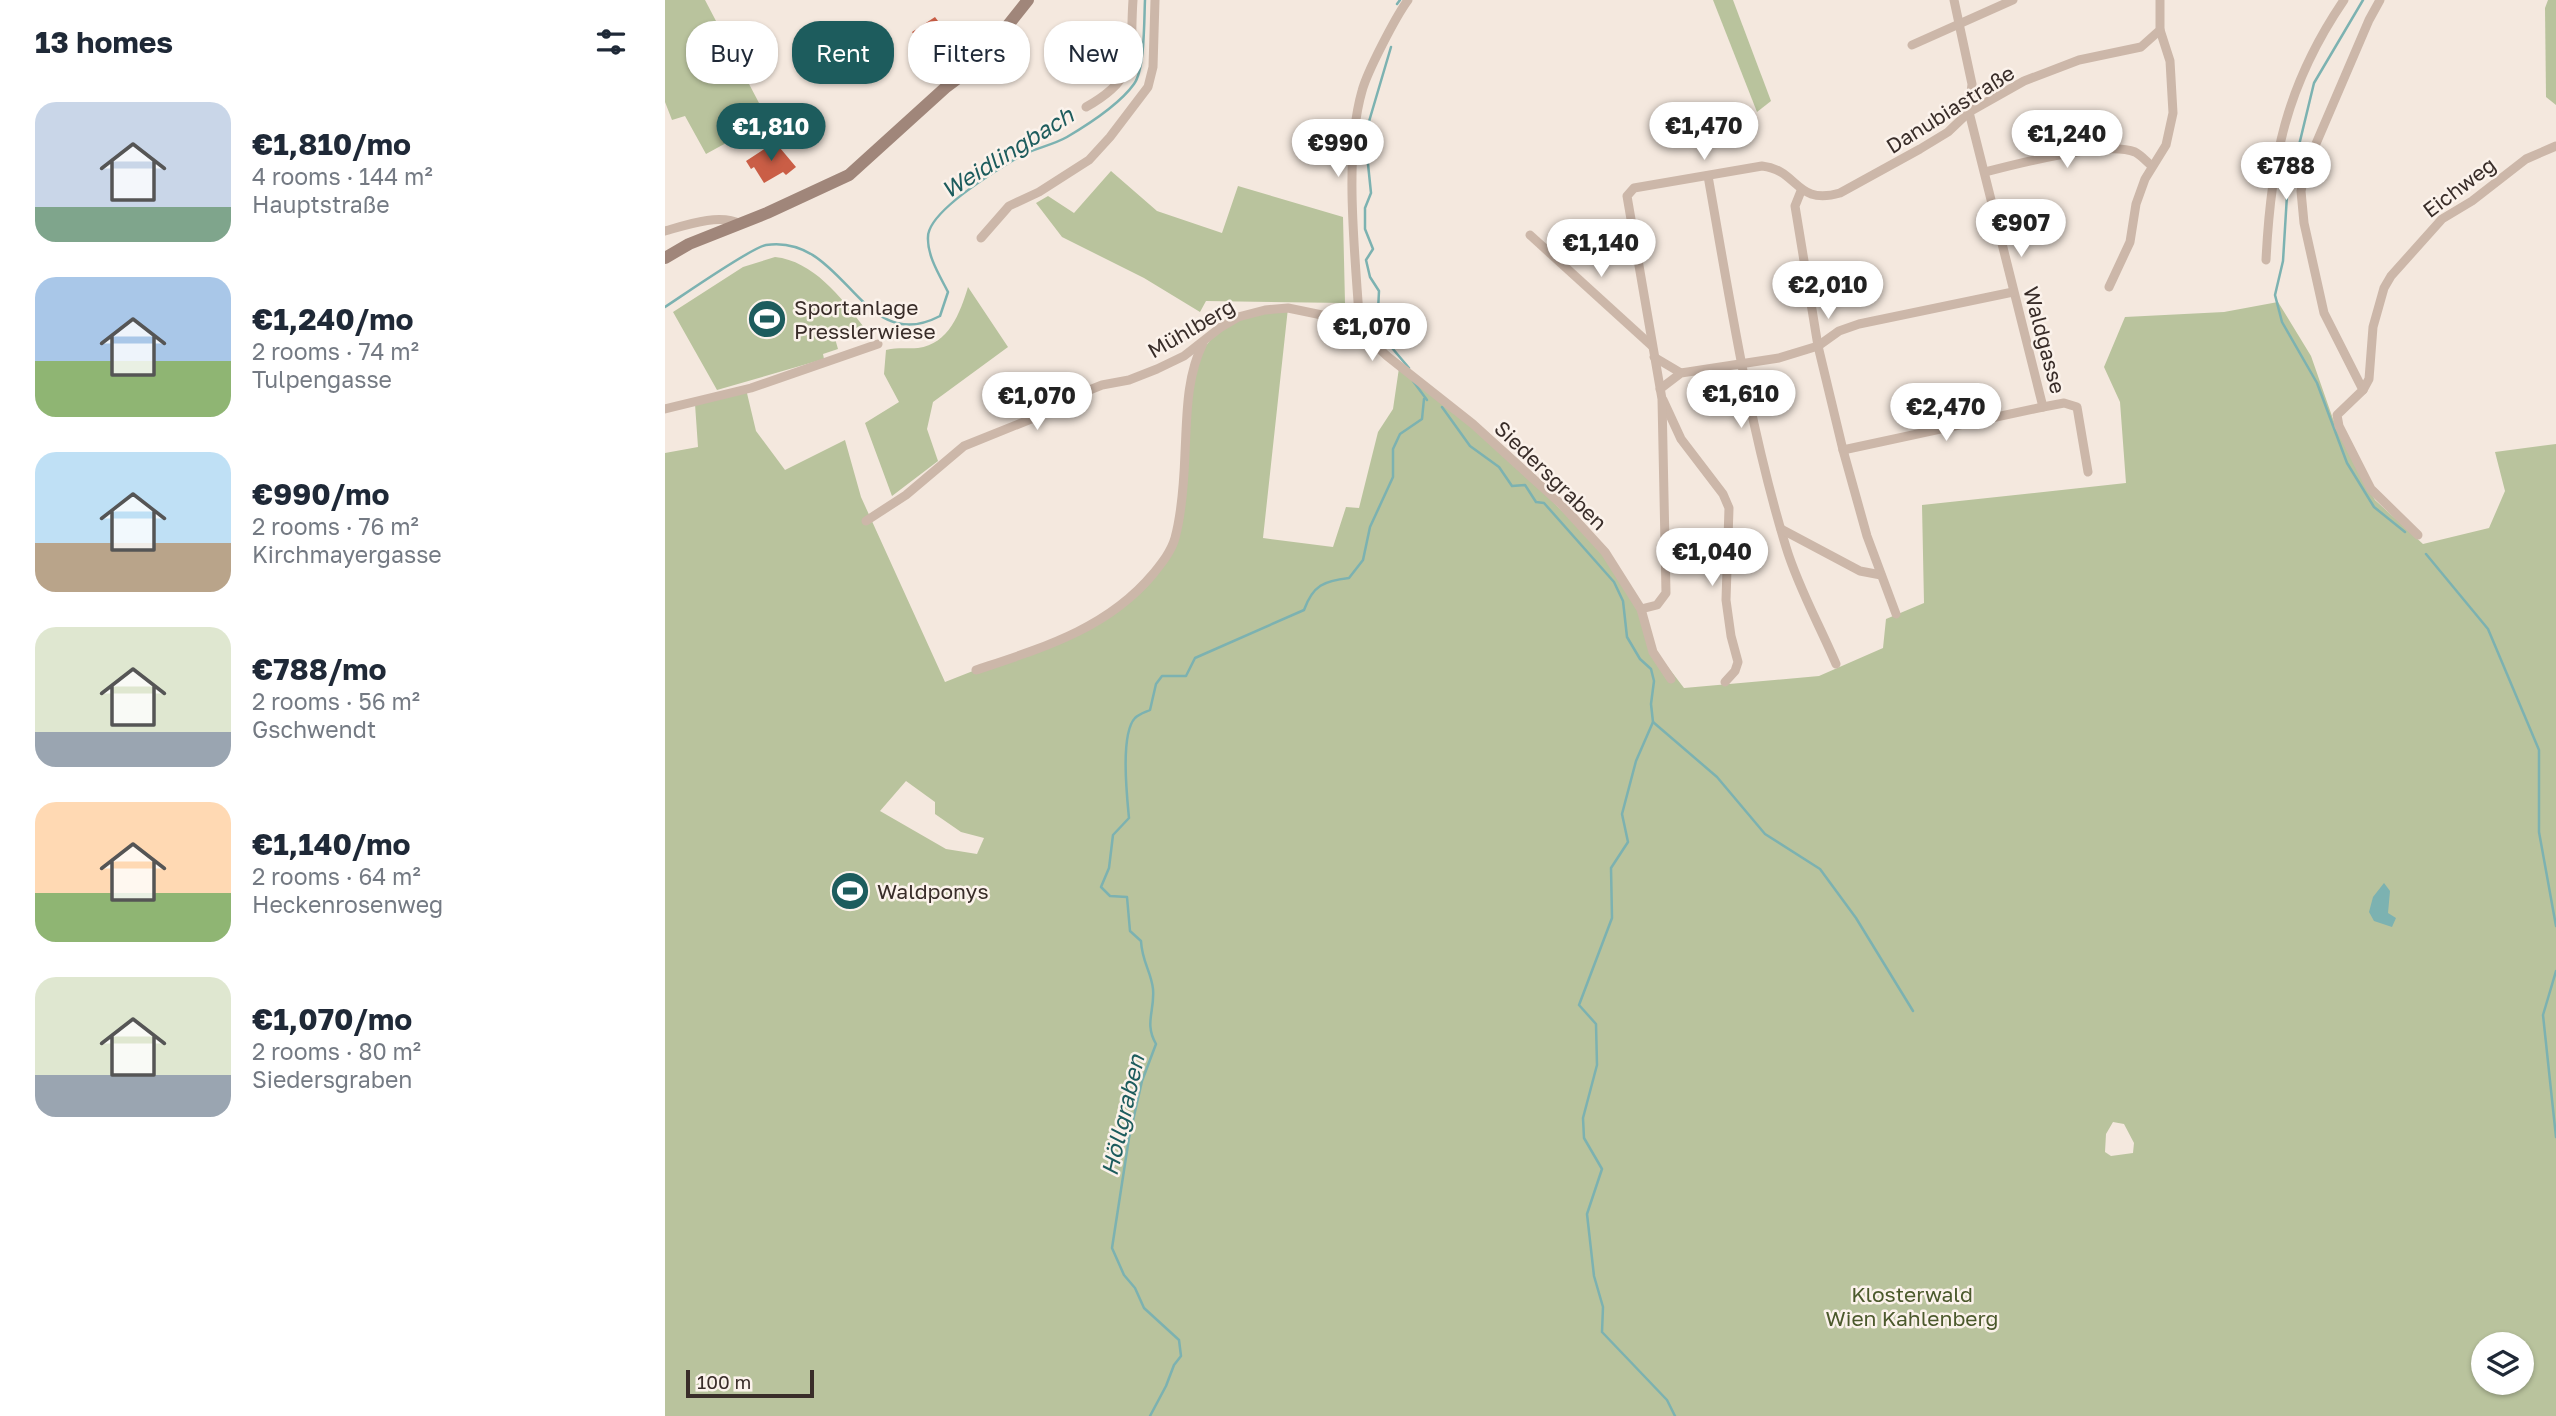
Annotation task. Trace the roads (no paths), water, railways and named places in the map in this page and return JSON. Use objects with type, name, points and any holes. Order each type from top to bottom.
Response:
[{"type":"main road","points":[[665,258],[689,244],[849,175],[945,88],[977,64],[1028,0]]},
{"type":"street","points":[[1086,107],[1117,87],[1130,65],[1133,0]]},
{"type":"street","points":[[981,238],[1009,206],[1039,192],[1089,160],[1148,87],[1153,67],[1155,0]]},
{"type":"street","points":[[1360,331],[1353,188],[1354,148],[1362,90],[1408,0]]},
{"type":"street","name":"Waldgasse","points":[[1954,0],[1972,84],[1969,112],[2043,407],[2064,403],[2077,407],[2088,472]]},
{"type":"street","points":[[1912,45],[2013,0]]},
{"type":"street","points":[[2109,287],[2130,242],[2136,204],[2152,166],[2166,145],[2173,113],[2170,61],[2160,30],[2160,0]]},
{"type":"street","points":[[2266,260],[2270,192],[2290,107],[2297,85],[2325,28],[2344,0]]},
{"type":"street","points":[[2380,0],[2306,167],[2301,191],[2304,223],[2324,313],[2363,390],[2337,415],[2339,426],[2371,489],[2418,535]]},
{"type":"street","name":"Danubiastraße","points":[[1801,191],[1828,196],[1840,192],[1939,137],[1969,112],[2024,81],[2079,60],[2141,47],[2160,30]]},
{"type":"street","name":"Eichweg","points":[[2363,390],[2369,379],[2373,327],[2384,288],[2391,276],[2442,219],[2479,196],[2515,166],[2556,146]]},
{"type":"street","points":[[1985,172],[2038,159],[2109,149],[2135,152],[2152,166]]},
{"type":"street","points":[[1641,609],[1657,605],[1666,593],[1661,394],[1627,196],[1634,188],[1762,166],[1775,167],[1801,191],[1795,206],[1818,346],[1843,450],[1881,575],[1896,614]]},
{"type":"street","points":[[1708,176],[1742,363],[1770,493],[1786,549],[1836,664]]},
{"type":"street","points":[[665,231],[716,220],[730,220],[740,224]]},
{"type":"street","points":[[1530,235],[1652,346]]},
{"type":"street","points":[[1661,394],[1681,373],[1779,358],[1818,346],[1839,331],[1860,324],[2013,292]]},
{"type":"street","name":"Mühlberg","points":[[866,522],[906,495],[964,446],[1036,417],[1052,405],[1102,385],[1129,380],[1157,369],[1184,356],[1220,327],[1238,317],[1288,307],[1322,315],[1360,331]]},
{"type":"street","name":"Siedersgraben","points":[[1360,331],[1473,424],[1561,504],[1605,552],[1641,609],[1653,652],[1671,679]]},
{"type":"street","points":[[977,670],[1048,646],[1086,629],[1123,604],[1147,581],[1169,553],[1175,539],[1178,515],[1185,454],[1185,414],[1196,358],[1204,342]]},
{"type":"street","points":[[665,409],[751,388],[878,344]]},
{"type":"street","points":[[1654,357],[1681,373]]},
{"type":"street","points":[[1661,394],[1681,439],[1723,494],[1729,508],[1726,600],[1738,662],[1735,671],[1725,682]]},
{"type":"street","points":[[1843,450],[2043,407]]},
{"type":"street","points":[[1781,528],[1860,571],[1881,575]]},
{"type":"water","points":[[2384,883],[2390,891],[2388,913],[2396,918],[2392,927],[2374,921],[2369,912],[2373,897]]},
{"type":"waterway","name":"Weidlingbach","points":[[665,307],[732,263],[766,245],[793,246],[816,257],[871,309],[890,321],[913,325],[940,316],[948,292],[928,244],[931,227],[952,203],[983,180],[1022,155],[1076,132],[1103,114],[1128,92],[1138,77],[1140,67],[1145,0]]},
{"type":"waterway","name":"Siedersgraben","points":[[1397,4],[1400,0]]},
{"type":"waterway","points":[[2363,0],[2314,83],[2287,195],[2283,261],[2275,295],[2282,322],[2317,383],[2347,463],[2374,507],[2405,532]]},
{"type":"waterway","name":"Siedersgraben","points":[[1391,47],[1365,135],[1371,193],[1365,208],[1365,229],[1373,249],[1366,260],[1370,277],[1379,291],[1378,311],[1387,342],[1409,368]]},
{"type":"waterway","name":"Siedersgraben","points":[[1413,381],[1427,400]]},
{"type":"waterway","name":"Höllgraben","points":[[1150,1416],[1181,1356],[1179,1340],[1144,1308],[1135,1288],[1124,1275],[1112,1248],[1129,1138],[1142,1081],[1156,1044],[1150,1023],[1153,989],[1141,941],[1130,931],[1127,897],[1110,896],[1101,887],[1109,868],[1113,835],[1129,818],[1127,737],[1135,718],[1150,710],[1156,684],[1162,676],[1186,676],[1195,658],[1304,610],[1311,595],[1321,586],[1349,578],[1363,560],[1370,527],[1393,477],[1393,449],[1400,434],[1422,419],[1424,399]]},
{"type":"waterway","name":"Siedersgraben","points":[[1442,407],[1470,446],[1499,467],[1512,486],[1525,485],[1536,502],[1544,503],[1614,582],[1623,601],[1627,637],[1640,659],[1651,669],[1654,681],[1651,704],[1653,722],[1636,761],[1622,814],[1628,842],[1611,868],[1612,918],[1579,1005],[1596,1024],[1597,1065],[1583,1118],[1584,1138],[1602,1169],[1587,1214],[1594,1276],[1603,1307],[1602,1332],[1667,1400],[1675,1416]]},
{"type":"waterway","points":[[2426,554],[2488,629],[2539,750],[2539,832],[2556,926]]},
{"type":"waterway","points":[[1653,722],[1717,777],[1765,834],[1820,869],[1856,918],[1913,1011]]},
{"type":"waterway","points":[[2556,971],[2543,1015],[2556,1137]]},
{"type":"place","name":"Sportanlage Presslerwiese","points":[[767,319]]},
{"type":"place","name":"Waldponys","points":[[850,891]]},
{"type":"park label","name":"Klosterwald Wien Kahlenberg","points":[[1912,1306]]}]
